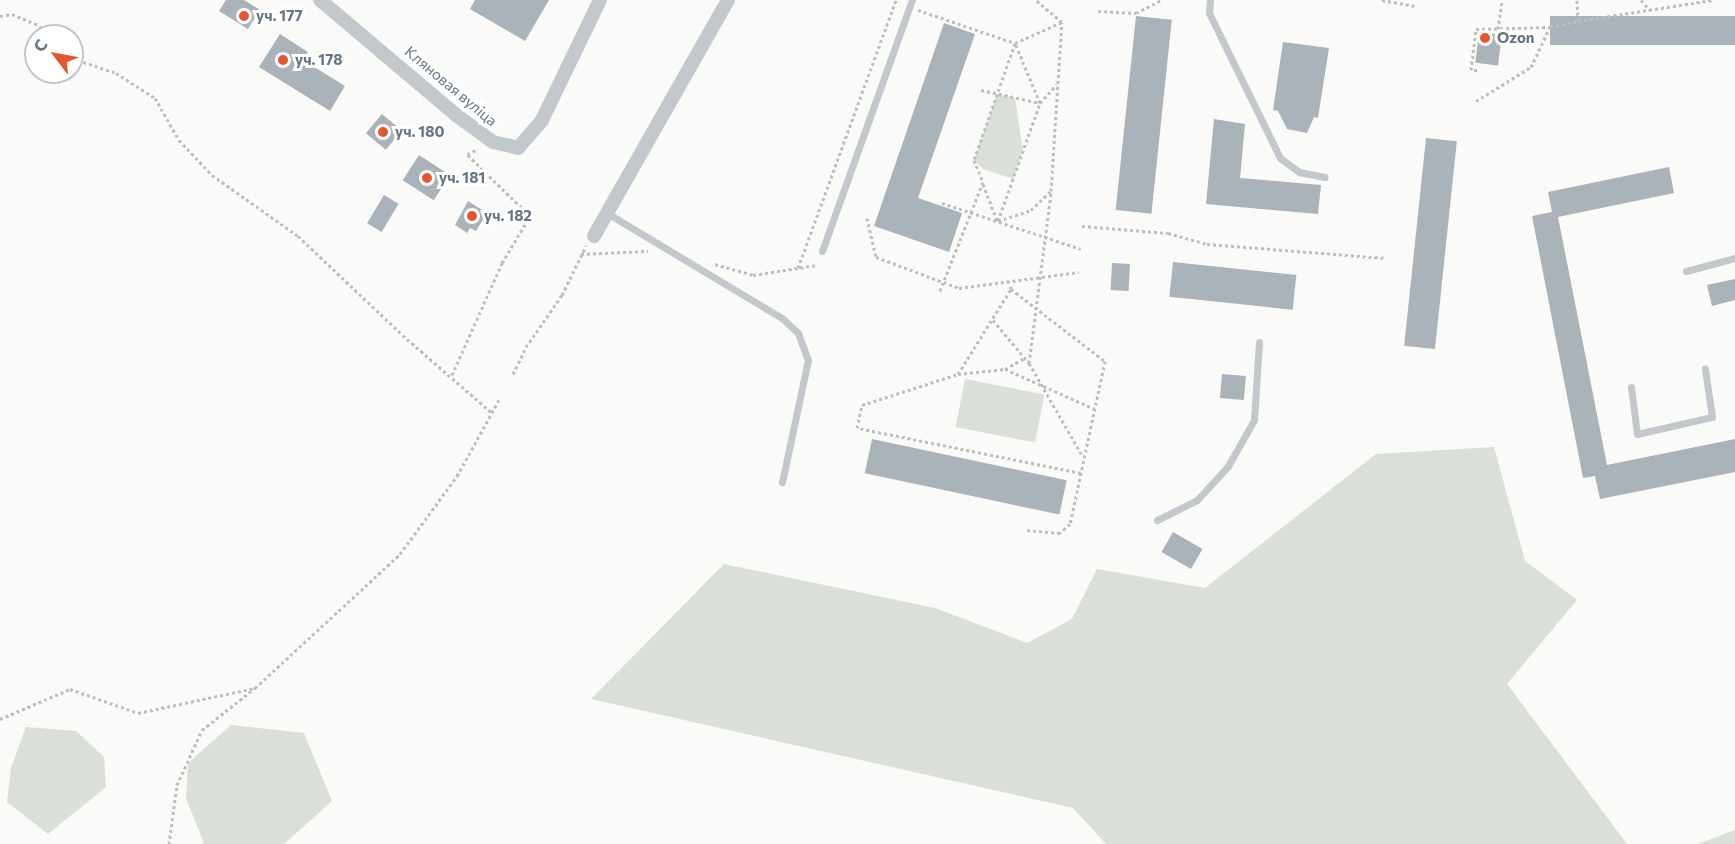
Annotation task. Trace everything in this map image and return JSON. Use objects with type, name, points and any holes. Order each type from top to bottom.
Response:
[{"type":"street","name":"Кляновая вуліца","points":[[320,0],[493,142],[519,148],[542,120],[600,0]]},
{"type":"street","points":[[594,236],[728,0]]},
{"type":"lane","points":[[1210,0],[1209,13],[1280,158],[1299,172],[1325,177]]},
{"type":"lane","points":[[822,251],[911,3]]},
{"type":"lane","points":[[607,213],[782,318],[798,333],[808,360],[782,483]]},
{"type":"lane","points":[[1686,271],[1735,258]]},
{"type":"lane","points":[[1157,520],[1197,500],[1228,466],[1254,420],[1259,342]]},
{"type":"lane","points":[[1631,387],[1637,434],[1712,417],[1705,369]]},
{"type":"path","points":[[798,268],[896,0]]},
{"type":"path","points":[[1036,0],[1062,22]]},
{"type":"path","points":[[1098,11],[1136,13],[1161,0]]},
{"type":"path","points":[[1382,0],[1415,6]]},
{"type":"path","points":[[1498,29],[1502,0]]},
{"type":"path","points":[[1577,0],[1578,21]]},
{"type":"path","points":[[1641,0],[1650,10]]},
{"type":"path","points":[[1477,70],[1471,70],[1476,29],[1550,27],[1712,0]]},
{"type":"path","points":[[911,3],[1015,43],[1062,22]]},
{"type":"path","points":[[0,16],[12,14],[35,24]]},
{"type":"path","points":[[1029,363],[1051,191],[1062,22]]},
{"type":"path","points":[[1476,101],[1531,67],[1550,27]]},
{"type":"path","points":[[998,221],[974,160],[1015,43]]},
{"type":"path","points":[[1015,43],[1040,103]]},
{"type":"path","points":[[84,62],[116,73],[155,98],[179,140],[212,175],[298,236],[407,339],[452,375],[491,412]]},
{"type":"path","points":[[998,221],[1040,103],[1058,83]]},
{"type":"path","points":[[981,90],[1040,103]]},
{"type":"path","points":[[452,375],[502,263],[530,216],[467,154],[493,142]]},
{"type":"path","points":[[939,293],[983,182]]},
{"type":"path","points":[[998,221],[1031,210],[1051,191]]},
{"type":"path","points":[[942,203],[1080,249]]},
{"type":"path","points":[[867,218],[876,257],[959,288],[1010,284],[1079,272]]},
{"type":"path","points":[[1082,226],[1168,233],[1207,244],[1385,258]]},
{"type":"path","points":[[513,374],[594,236]]},
{"type":"path","points":[[958,374],[1011,289],[1010,284]]},
{"type":"path","points":[[1011,289],[1105,361],[1070,524],[1060,533],[1027,530]]},
{"type":"path","points":[[993,320],[1029,363],[1084,458]]},
{"type":"path","points":[[1030,354],[1005,369],[958,374],[862,405],[857,428],[1081,473]]},
{"type":"path","points":[[1005,369],[1095,409]]},
{"type":"path","points":[[169,844],[177,785],[202,730],[255,688],[400,554],[457,476],[499,400]]},
{"type":"path","points":[[0,719],[70,689],[138,713],[255,688]]},
{"type":"shaded area","points":[[997,94],[1015,98],[1023,151],[1013,179],[983,169],[974,160]]},
{"type":"shaded area","points":[[965,379],[1045,394],[1035,443],[956,427]]},
{"type":"shaded area","points":[[1494,447],[1525,561],[1577,600],[1507,684],[1627,844],[1106,844],[1073,808],[591,699],[724,564],[935,608],[1027,643],[1072,619],[1097,569],[1205,588],[1376,454]]},
{"type":"shaded area","points":[[231,725],[304,733],[332,801],[284,844],[204,844],[186,798],[188,763]]},
{"type":"shaded area","points":[[26,727],[76,731],[104,757],[106,787],[48,834],[7,802],[11,768]]},
{"type":"shaded area","points":[[1735,830],[1735,844],[1698,844]]},
{"type":"building","name":"уч. 177","points":[[226,0],[244,0],[260,10],[248,29],[219,11]]},
{"type":"building","points":[[475,0],[549,0],[525,41],[470,9]]},
{"type":"building","points":[[1136,16],[1172,20],[1151,214],[1116,210]]},
{"type":"building","points":[[1550,16],[1735,16],[1735,45],[1550,45]]},
{"type":"building","points":[[944,23],[975,34],[918,198],[962,213],[949,252],[874,226]]},
{"type":"building","points":[[1479,32],[1502,35],[1498,66],[1475,63]]},
{"type":"building","points":[[280,34],[308,52],[303,60],[345,86],[330,111],[259,67]]},
{"type":"building","points":[[1283,42],[1329,48],[1318,118],[1314,117],[1307,133],[1287,129],[1278,111],[1273,110]]},
{"type":"building","name":"уч. 180","points":[[382,114],[402,131],[386,150],[366,133]]},
{"type":"building","points":[[1214,119],[1245,124],[1240,178],[1321,185],[1318,214],[1206,204]]},
{"type":"building","points":[[1426,138],[1457,141],[1435,349],[1404,346]]},
{"type":"building","name":"уч. 181","points":[[419,155],[450,175],[434,200],[403,180]]},
{"type":"building","points":[[1669,167],[1674,193],[1558,217],[1607,465],[1735,439],[1735,472],[1600,499],[1595,476],[1583,478],[1532,216],[1552,212],[1548,192]]},
{"type":"building","points":[[384,195],[399,204],[382,232],[367,223]]},
{"type":"building","name":"уч. 182","points":[[468,201],[487,213],[476,231],[470,228],[467,233],[455,225]]},
{"type":"building","points":[[1173,262],[1296,275],[1293,310],[1169,297]]},
{"type":"building","points":[[1112,263],[1130,264],[1129,291],[1111,290]]},
{"type":"building","points":[[1735,279],[1735,300],[1712,306],[1707,285]]},
{"type":"building","points":[[1222,374],[1246,376],[1244,400],[1220,398]]},
{"type":"building","points":[[872,439],[1067,480],[1059,515],[865,473]]},
{"type":"building","points":[[1173,532],[1202,549],[1191,569],[1162,552]]},
{"type":"place","name":"уч. 177","points":[[244,16]]},
{"type":"place","name":"Ozon","points":[[1485,38]]},
{"type":"place","name":"уч. 178","points":[[283,60]]},
{"type":"place","name":"уч. 180","points":[[383,132]]},
{"type":"place","name":"уч. 181","points":[[427,178]]},
{"type":"place","name":"уч. 182","points":[[472,216]]}]
